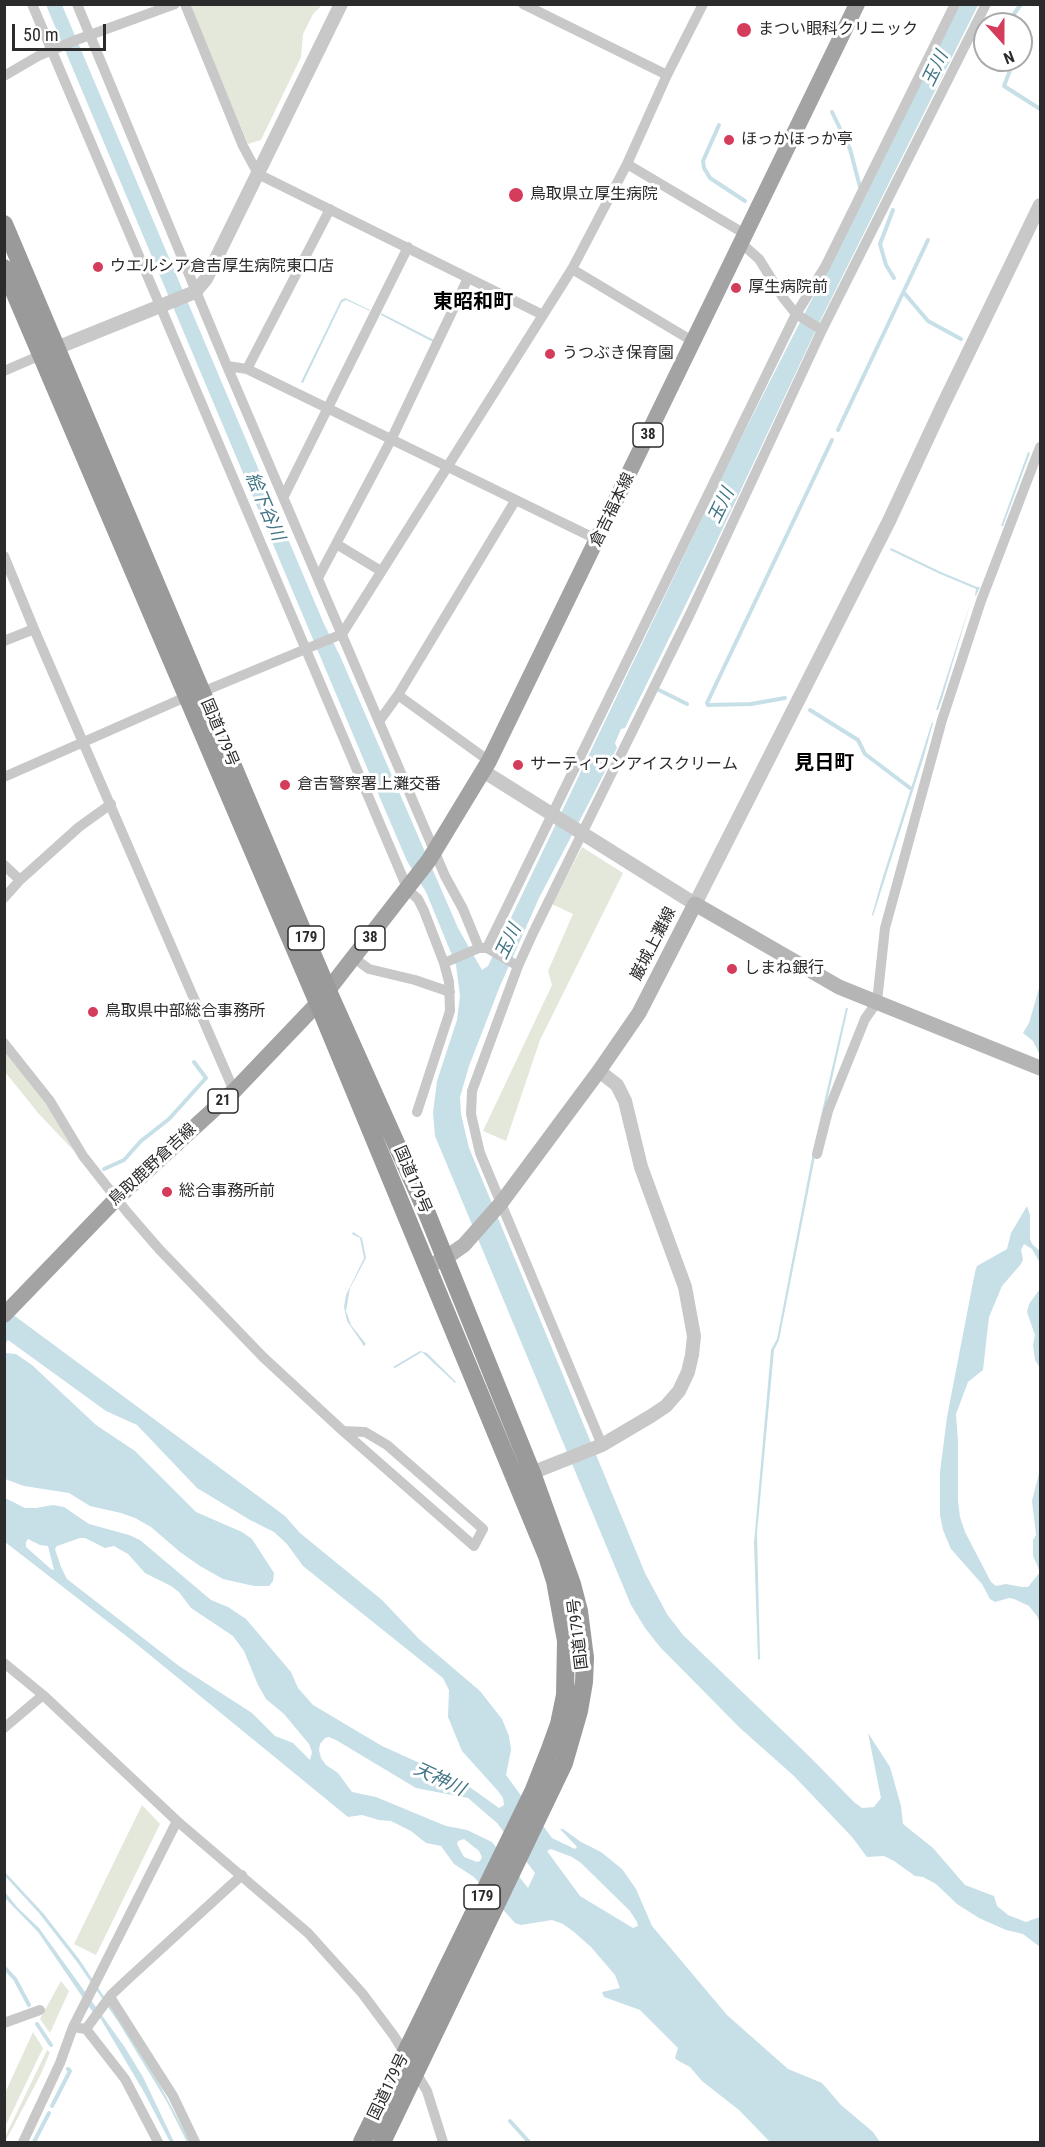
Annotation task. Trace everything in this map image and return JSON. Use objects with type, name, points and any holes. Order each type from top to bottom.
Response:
[{"type":"highway","name":"国道179号","points":[[4,224],[49,351],[436,1263],[532,1473],[573,1584],[579,1611],[585,1658],[584,1682],[579,1711],[564,1763],[382,2142]]},
{"type":"highway","name":"国道179号","points":[[4,268],[49,351]]},
{"type":"highway","name":"国道179号","points":[[362,2142],[533,1792],[559,1724],[565,1695],[566,1641],[555,1581],[547,1556],[514,1480],[436,1263]]},
{"type":"main road","name":"倉吉福本線","points":[[323,997],[433,855],[486,766],[857,4]]},
{"type":"main road","name":"巌城上灘線","points":[[436,1263],[464,1245],[499,1205],[599,1071],[639,1013],[695,904],[839,987],[1041,1068]]},
{"type":"main road","name":"鳥取鹿野倉吉線","points":[[4,1315],[113,1202],[234,1091],[323,997]]},
{"type":"street","points":[[32,4],[55,49],[410,887],[424,911],[444,963],[450,992],[450,1011],[417,1112]]},
{"type":"street","points":[[77,4],[191,294],[227,366],[284,496],[318,578],[338,635],[380,720],[433,855],[483,948],[518,966]]},
{"type":"street","points":[[4,76],[55,49],[90,34],[175,4]]},
{"type":"street","points":[[185,4],[243,146],[258,174],[543,315]]},
{"type":"street","points":[[4,371],[191,294],[206,279],[341,4]]},
{"type":"street","points":[[523,4],[667,75]]},
{"type":"street","points":[[4,777],[338,635],[572,269],[627,164],[667,75],[703,4]]},
{"type":"street","points":[[444,963],[483,948],[554,817],[796,314],[825,267],[955,4]]},
{"type":"street","points":[[600,1445],[499,1205],[474,1136],[471,1114],[472,1091],[518,966],[580,832],[690,614],[822,330],[986,4]]},
{"type":"street","points":[[627,164],[743,239],[796,314],[822,330]]},
{"type":"street","points":[[398,695],[554,817],[695,904],[889,521],[942,406],[1041,205]]},
{"type":"street","points":[[247,369],[330,209]]},
{"type":"street","points":[[284,496],[408,247]]},
{"type":"street","points":[[572,269],[693,342]]},
{"type":"street","points":[[318,578],[338,545],[391,440],[468,278]]},
{"type":"street","points":[[227,366],[247,369],[326,410],[598,540]]},
{"type":"street","points":[[818,1154],[828,1111],[865,1019],[881,1004],[885,928],[942,720],[981,601],[1041,447]]},
{"type":"street","points":[[380,720],[398,695],[515,501]]},
{"type":"street","points":[[338,545],[381,571]]},
{"type":"street","points":[[4,556],[234,1091]]},
{"type":"street","points":[[4,641],[34,629]]},
{"type":"street","points":[[4,898],[20,880],[79,827],[111,804]]},
{"type":"street","points":[[4,865],[20,880]]},
{"type":"street","points":[[354,958],[369,969],[415,980],[450,992]]},
{"type":"street","points":[[4,1043],[50,1101],[113,1202],[263,1357],[343,1431],[474,1545],[483,1529],[449,1498],[387,1445],[365,1432],[343,1431]]},
{"type":"street","points":[[514,1480],[600,1445],[651,1416],[666,1406],[679,1391],[688,1372],[694,1336],[685,1287],[641,1167],[625,1101],[617,1085],[599,1071]]},
{"type":"street","points":[[4,1663],[43,1695],[177,1821],[308,1933],[362,1993],[394,2036],[427,2091],[443,2142]]},
{"type":"street","points":[[4,1728],[43,1695]]},
{"type":"street","points":[[23,2142],[83,2007],[177,1821]]},
{"type":"street","points":[[86,2029],[110,1997],[242,1875]]},
{"type":"street","points":[[110,1997],[173,2096],[195,2142]]},
{"type":"street","points":[[6,2020],[40,2010]]},
{"type":"street","points":[[74,2026],[86,2029],[125,2079],[158,2142]]},
{"type":"shaded area","points":[[194,4],[322,5],[313,14],[303,34],[301,57],[261,140],[248,144],[191,8]]},
{"type":"shaded area","points":[[582,847],[623,873],[540,1040],[506,1141],[483,1131],[552,985],[548,971],[573,914],[552,904]]},
{"type":"shaded area","points":[[4,1047],[48,1101],[74,1151],[39,1114],[5,1072]]},
{"type":"shaded area","points":[[142,1805],[160,1824],[96,1955],[74,1944]]},
{"type":"shaded area","points":[[61,1981],[69,1991],[50,2033],[40,2019]]},
{"type":"shaded area","points":[[33,2032],[43,2048],[5,2127],[5,2093]]},
{"type":"shaded area","points":[[47,2050],[50,2052],[41,2074],[5,2142],[5,2137]]},
{"type":"water","points":[[46,5],[62,5],[324,624],[458,928],[482,970],[488,966],[725,470],[859,209],[959,5],[978,5],[822,317],[714,547],[625,728],[621,729],[615,743],[617,748],[539,898],[500,986],[469,1066],[460,1097],[461,1114],[469,1148],[645,1573],[667,1614],[683,1635],[862,1808],[874,1807],[881,1798],[868,1733],[890,1767],[901,1806],[903,1824],[933,1848],[965,1885],[994,1896],[997,1906],[1008,1915],[1026,1922],[1040,1917],[1040,1947],[1023,1934],[1006,1930],[979,1918],[957,1904],[936,1884],[923,1877],[915,1876],[894,1861],[884,1856],[867,1857],[852,1837],[794,1776],[740,1728],[660,1647],[631,1605],[435,1136],[433,1113],[437,1081],[457,1020],[460,996],[456,965],[426,892],[407,861]]},
{"type":"water","points":[[345,298],[370,311],[346,300],[342,302],[303,383],[301,382],[341,300]]},
{"type":"water","points":[[381,313],[434,340],[433,342],[381,315]]},
{"type":"water","points":[[1028,452],[1030,453],[1003,526],[1001,526]]},
{"type":"water","points":[[891,548],[941,572],[980,587],[976,596],[976,589],[890,550]]},
{"type":"water","points":[[971,601],[942,699],[936,710]]},
{"type":"water","points":[[932,722],[924,756],[873,916],[881,883]]},
{"type":"water","points":[[1040,985],[1040,1055],[1033,1041],[1023,1033],[1029,1023]]},
{"type":"water","points":[[846,1008],[848,1008],[818,1141],[779,1340],[774,1350],[757,1533],[760,1659],[758,1660],[754,1543],[771,1350],[777,1339],[816,1137]]},
{"type":"water","points":[[1027,1206],[1030,1215],[1030,1239],[1040,1251],[1040,1263],[1032,1249],[1024,1244],[1021,1250],[1023,1259],[1021,1264],[1002,1286],[989,1317],[983,1370],[968,1382],[956,1414],[958,1501],[965,1532],[991,1582],[996,1586],[1006,1584],[1028,1587],[1040,1572],[1040,1623],[1029,1606],[1009,1598],[995,1602],[990,1599],[982,1584],[951,1549],[940,1515],[940,1472],[947,1417],[975,1272],[977,1266],[1007,1249],[1011,1233]]},
{"type":"water","points":[[353,1232],[362,1238],[366,1258],[350,1288],[346,1311],[351,1325],[366,1344],[364,1346],[347,1321],[344,1307],[346,1295],[364,1258],[360,1238],[352,1234]]},
{"type":"water","points":[[1040,1289],[1040,1368],[1035,1360],[1033,1345],[1035,1335],[1027,1312],[1029,1304]]},
{"type":"water","name":"天神川","points":[[4,1308],[285,1516],[300,1533],[382,1600],[419,1639],[480,1691],[502,1719],[509,1736],[511,1750],[506,1775],[552,1838],[575,1849],[577,1847],[560,1829],[563,1829],[581,1842],[601,1852],[622,1869],[636,1889],[652,1926],[727,2015],[788,2069],[822,2083],[841,2105],[873,2132],[880,2142],[770,2142],[739,2110],[702,2081],[690,2067],[675,2058],[678,2048],[640,2010],[604,1997],[602,1992],[620,1988],[615,1975],[591,1947],[574,1932],[552,1920],[521,1925],[515,1923],[474,1877],[454,1864],[441,1846],[426,1843],[411,1831],[391,1821],[362,1815],[348,1817],[134,1642],[5,1542],[5,1498],[25,1508],[53,1505],[64,1507],[89,1524],[140,1540],[211,1600],[228,1607],[246,1619],[291,1672],[298,1688],[313,1705],[382,1746],[464,1783],[499,1808],[504,1805],[503,1798],[498,1791],[462,1751],[448,1717],[449,1690],[443,1678],[303,1566],[287,1544],[274,1532],[197,1488],[137,1425],[106,1411],[8,1340],[5,1344]],"holes":[[[80,1538],[85,1538],[105,1548],[114,1546],[128,1554],[145,1573],[179,1592],[191,1608],[233,1636],[244,1651],[266,1699],[284,1714],[309,1744],[312,1752],[310,1760],[293,1743],[275,1736],[252,1713],[179,1666],[67,1579],[55,1549],[57,1546]],[[28,1539],[48,1546],[54,1570],[26,1547]],[[325,1738],[336,1740],[416,1788],[468,1798],[497,1823],[535,1873],[528,1888],[492,1842],[467,1830],[446,1826],[376,1797],[352,1792],[338,1773],[326,1765],[321,1758],[320,1744]],[[464,1839],[479,1851],[482,1857],[480,1861],[464,1857],[457,1844],[458,1841]],[[551,1849],[581,1863],[630,1911],[638,1926],[633,1928],[580,1896],[547,1851]]]},
{"type":"water","points":[[420,1351],[427,1353],[456,1382],[422,1352],[395,1368],[393,1367]]},
{"type":"water","points":[[5,1353],[16,1354],[32,1365],[96,1425],[135,1451],[196,1512],[242,1532],[252,1539],[274,1573],[273,1581],[269,1586],[254,1586],[223,1579],[200,1566],[151,1527],[135,1518],[90,1506],[69,1493],[24,1486],[5,1479]]},
{"type":"water","points":[[1040,1469],[1040,1572],[1033,1556],[1033,1540],[1036,1535],[1032,1501]]},
{"type":"water","points":[[4,1871],[43,1913],[79,1959],[150,2066],[190,2142],[187,2142],[167,2102],[119,2023],[77,1962],[39,1913],[5,1876]]},
{"type":"water","points":[[5,1892],[39,1928],[124,2046],[143,2077],[174,2142],[170,2142],[144,2092],[99,2016],[92,2011],[38,1932],[5,1898]]},
{"type":"waterway","points":[[1015,12],[1021,4]]},
{"type":"waterway","points":[[1009,72],[1004,86],[1040,109]]},
{"type":"waterway","points":[[832,112],[850,149],[860,187]]},
{"type":"waterway","points":[[719,125],[703,161],[704,168],[710,178],[745,201]]},
{"type":"waterway","points":[[893,210],[880,244],[886,265],[894,278]]},
{"type":"waterway","points":[[838,430],[928,240]]},
{"type":"waterway","points":[[905,294],[928,321],[961,339]]},
{"type":"waterway","points":[[785,698],[751,704],[708,705],[707,703],[832,440]]},
{"type":"waterway","points":[[659,690],[687,704]]},
{"type":"waterway","points":[[810,710],[858,740],[865,754],[910,788]]},
{"type":"waterway","points":[[104,1169],[124,1160],[141,1141],[169,1119],[206,1078],[194,1062]]},
{"type":"waterway","points":[[4,1967],[15,1979],[29,2005]]},
{"type":"waterway","points":[[37,2024],[51,2045]]},
{"type":"waterway","points":[[52,2106],[70,2071],[68,2069]]},
{"type":"waterway","points":[[34,2142],[49,2113]]},
{"type":"waterway","points":[[510,2121],[529,2142]]},
{"type":"place","name":"まつい眼科クリニック","points":[[744,30]]},
{"type":"place","name":"ほっかほっか亭","points":[[729,140]]},
{"type":"place","name":"鳥取県立厚生病院","points":[[516,195]]},
{"type":"place","name":"ウエルシア倉吉厚生病院東口店","points":[[98,267]]},
{"type":"place","name":"厚生病院前","points":[[736,288]]},
{"type":"place","name":"うつぶき保育園","points":[[550,354]]},
{"type":"place","name":"サーティワンアイスクリーム","points":[[518,765]]},
{"type":"place","name":"倉吉警察署上灘交番","points":[[285,785]]},
{"type":"place","name":"しまね銀行","points":[[732,969]]},
{"type":"place","name":"鳥取県中部総合事務所","points":[[93,1012]]},
{"type":"place","name":"総合事務所前","points":[[167,1192]]},
{"type":"district","name":"東昭和町","points":[[473,303]]},
{"type":"district","name":"見日町","points":[[824,764]]},
{"type":"water label","name":"玉川","points":[[936,69]]},
{"type":"water label","name":"玉川","points":[[722,506]]},
{"type":"water label","name":"絵下谷川","points":[[264,507]]},
{"type":"water label","name":"玉川","points":[[509,942]]}]
